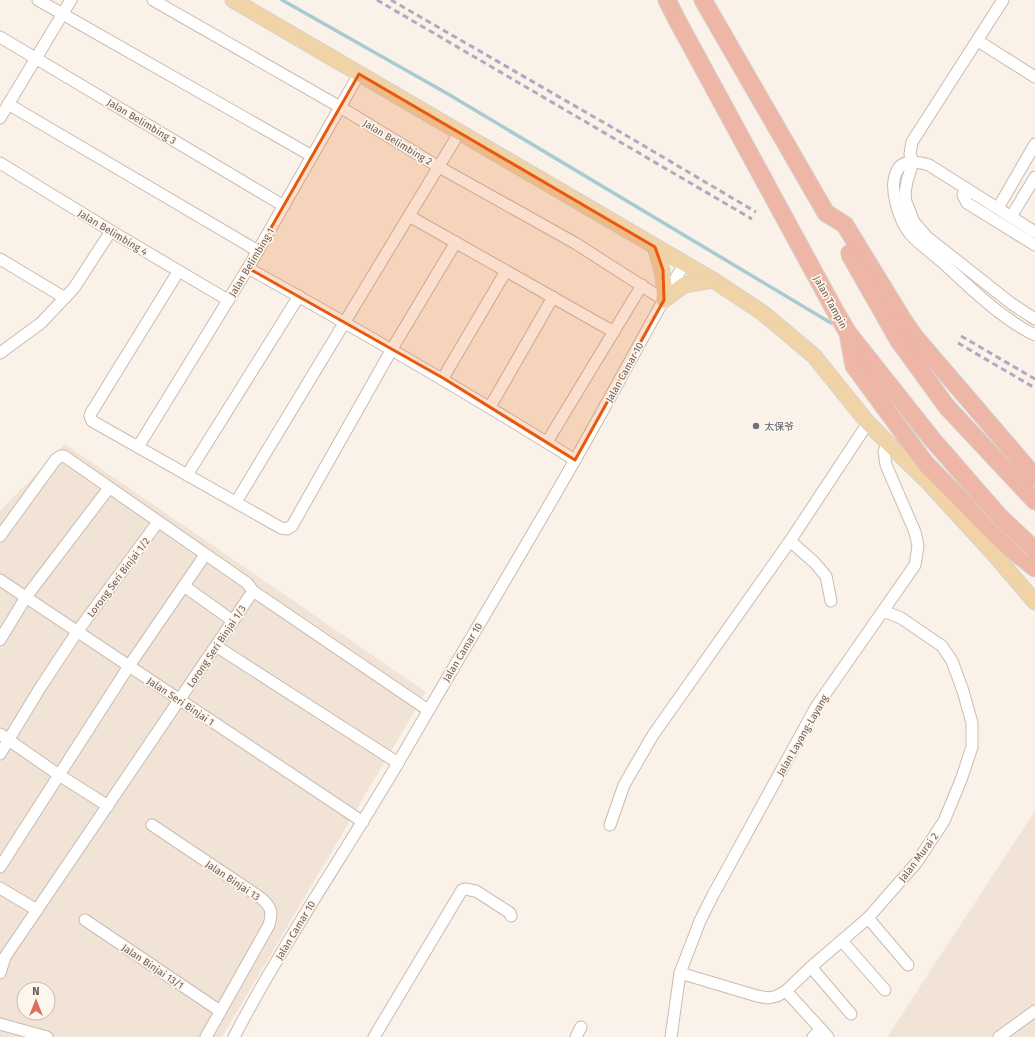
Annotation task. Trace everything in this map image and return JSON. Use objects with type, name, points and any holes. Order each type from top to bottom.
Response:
[{"type":"highway","name":"Jalan Tampin","points":[[667,0],[848,334],[932,439],[999,516],[1035,550]]},
{"type":"highway","points":[[704,2],[826,213],[845,225],[903,320],[907,338],[947,407],[1035,502]]},
{"type":"highway","points":[[848,334],[854,366],[926,464],[1011,549],[1035,568]]},
{"type":"highway","points":[[907,338],[1035,477]]},
{"type":"highway","points":[[1011,549],[1035,550]]},
{"type":"main road","points":[[233,0],[712,280],[763,313],[814,356],[868,423],[928,482],[994,554],[1035,602]]},
{"type":"main road","points":[[655,247],[663,270],[664,300]]},
{"type":"main road","points":[[664,300],[684,285],[712,280]]},
{"type":"street","points":[[38,0],[312,156]]},
{"type":"street","points":[[0,118],[70,0]]},
{"type":"street","name":"Jalan Belimbing 2","points":[[153,0],[340,107],[439,167],[575,243],[664,300]]},
{"type":"street","points":[[1003,0],[912,142],[910,154],[913,162],[905,193],[906,202],[914,222],[927,237],[1012,304],[1035,319]]},
{"type":"street","name":"Jalan Belimbing 3","points":[[0,36],[284,206]]},
{"type":"street","points":[[978,41],[1035,77]]},
{"type":"street","name":"Jalan Belimbing 1","points":[[138,447],[248,268],[359,74]]},
{"type":"street","points":[[8,104],[258,251]]},
{"type":"street","points":[[236,502],[459,133]]},
{"type":"street","points":[[998,208],[1035,144]]},
{"type":"street","points":[[1035,232],[929,165],[913,162],[902,164],[895,174],[895,196],[900,216],[910,234],[982,299],[1022,328],[1035,335]]},
{"type":"street","name":"Jalan Belimbing 4","points":[[0,163],[178,272],[228,300]]},
{"type":"street","points":[[1011,217],[1035,177]]},
{"type":"street","points":[[966,188],[963,195],[967,203],[1035,245]]},
{"type":"street","points":[[409,216],[614,332]]},
{"type":"street","points":[[0,353],[41,322],[65,298],[74,288],[111,231]]},
{"type":"street","points":[[178,272],[91,413],[90,416],[92,421],[282,528],[288,529],[292,526],[392,349],[456,242]]},
{"type":"street","points":[[0,259],[65,298]]},
{"type":"street","name":"Jalan Camar 10","points":[[234,1037],[260,988],[363,822],[575,460],[684,264]]},
{"type":"street","points":[[248,268],[443,378],[575,460]]},
{"type":"street","points":[[443,378],[506,271]]},
{"type":"street","points":[[546,442],[642,285]]},
{"type":"street","points":[[187,475],[299,296]]},
{"type":"street","points":[[490,407],[553,297]]},
{"type":"street","points":[[610,825],[624,785],[652,735],[790,541],[868,423]]},
{"type":"street","name":"Jalan Layang-Layang","points":[[671,1037],[680,973],[700,921],[816,707],[915,565],[918,546],[915,532],[886,465],[884,452],[889,444]]},
{"type":"street","points":[[0,536],[56,459],[61,456],[67,458],[247,583],[253,591],[428,710]]},
{"type":"street","points":[[0,640],[26,597],[109,488]]},
{"type":"street","name":"Lorong Seri Binjai 1/2","points":[[0,754],[4,737],[40,688],[77,632],[158,522]]},
{"type":"street","points":[[790,541],[814,562],[826,576],[831,601]]},
{"type":"street","points":[[0,867],[129,666],[205,554]]},
{"type":"street","name":"Jalan Seri Binjai 1","points":[[0,580],[363,822]]},
{"type":"street","points":[[184,586],[233,621]]},
{"type":"street","name":"Lorong Seri Binjai 1/3","points":[[0,973],[5,957],[253,591]]},
{"type":"street","name":"Jalan Murai 2","points":[[680,973],[768,998],[777,996],[786,991],[811,967],[868,918],[917,862],[944,821],[961,780],[972,747],[972,723],[963,691],[952,661],[942,646],[901,618],[883,610]]},
{"type":"street","points":[[216,646],[398,763]]},
{"type":"street","points":[[4,737],[59,775],[108,806]]},
{"type":"street","name":"Jalan Binjai 13","points":[[152,825],[261,898],[268,904],[272,911],[269,924],[206,1037]]},
{"type":"street","points":[[0,888],[37,910]]},
{"type":"street","points":[[374,1037],[462,890],[466,889],[476,891],[510,913],[512,916]]},
{"type":"street","points":[[868,918],[908,966]]},
{"type":"street","name":"Jalan Binjai 13/1","points":[[85,920],[220,1011]]},
{"type":"street","points":[[842,941],[885,990]]},
{"type":"street","points":[[811,967],[851,1014]]},
{"type":"street","points":[[786,991],[820,1034]]},
{"type":"street","points":[[999,1037],[1035,1010]]},
{"type":"street","points":[[0,1024],[47,1037]]},
{"type":"highlighted area","points":[[359,74],[655,247],[663,270],[664,300],[575,460],[443,378],[248,268]]},
{"type":"shaded area","points":[[65,444],[426,692],[222,1037],[0,1037],[0,511]]},
{"type":"shaded area","points":[[1035,811],[1035,1037],[887,1037]]},
{"type":"waterway","points":[[282,0],[448,94],[831,323]]},
{"type":"railway","points":[[377,0],[752,219]]},
{"type":"railway","points":[[391,0],[756,212]]},
{"type":"railway","points":[[961,336],[1035,379]]},
{"type":"railway","points":[[958,343],[1035,388]]},
{"type":"place","name":"太保爷","points":[[756,426]]}]
